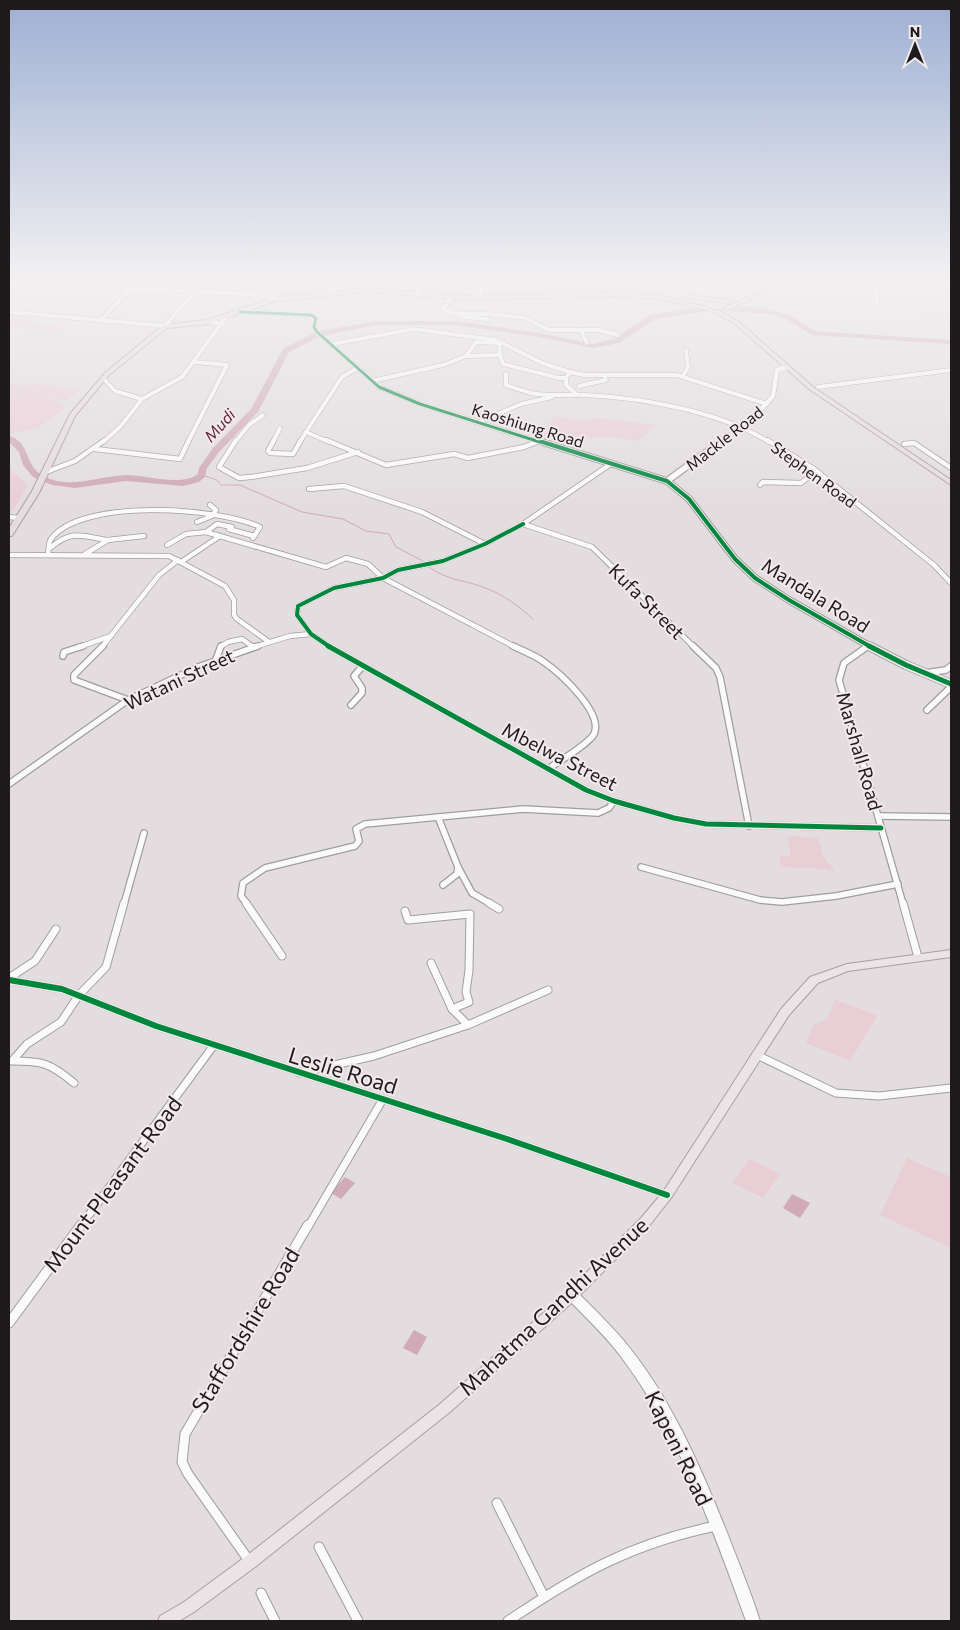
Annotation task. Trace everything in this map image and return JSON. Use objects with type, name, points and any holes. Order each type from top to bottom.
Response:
[{"type":"highway","points":[[9,534],[14,523],[35,493],[72,416],[103,378],[133,353]]},
{"type":"highway","points":[[771,353],[811,388],[951,483]]},
{"type":"highway","points":[[779,353],[818,387],[951,475]]},
{"type":"main road","name":"Mahatma Gandhi Avenue","points":[[165,1621],[189,1607],[250,1562],[445,1408],[572,1295],[639,1229],[667,1195],[785,1012],[814,980],[847,968],[951,953]]},
{"type":"main road","name":"Kapeni Road","points":[[572,1295],[630,1358],[653,1392],[671,1425],[716,1526],[753,1621]]},
{"type":"street","points":[[45,474],[75,461],[95,449],[120,427],[142,399],[178,380],[202,353]]},
{"type":"street","name":"Kaoshiung Road","points":[[341,353],[372,381],[401,398],[667,481]]},
{"type":"street","points":[[522,353],[542,363],[578,374],[683,376],[767,404]]},
{"type":"street","points":[[683,376],[688,367],[686,353]]},
{"type":"street","points":[[372,381],[443,365],[466,356],[500,356],[503,364],[566,378]]},
{"type":"street","points":[[95,449],[176,460],[182,457],[214,387],[227,365],[195,362]]},
{"type":"street","name":"Mackle Road","points":[[667,481],[742,428],[773,396],[777,370],[786,367]]},
{"type":"street","points":[[280,428],[268,451],[270,453],[293,454],[325,400],[342,377],[357,368]]},
{"type":"street","points":[[818,387],[951,370]]},
{"type":"street","points":[[570,372],[566,378],[566,385],[578,395],[578,374]]},
{"type":"street","points":[[506,374],[506,385],[522,392],[566,394]]},
{"type":"street","points":[[579,386],[606,380],[604,375]]},
{"type":"street","points":[[103,378],[110,388],[118,393],[142,399]]},
{"type":"street","points":[[478,422],[521,404],[572,391]]},
{"type":"street","name":"Stephen Road","points":[[566,394],[664,405],[701,414],[742,428],[765,439],[816,471],[934,565],[951,582]]},
{"type":"street","points":[[262,414],[251,421],[233,443],[219,467],[228,474],[239,478],[307,468],[358,452]]},
{"type":"street","points":[[306,432],[392,466],[454,454],[468,458],[524,447],[539,441]]},
{"type":"street","points":[[904,444],[914,443],[951,468]]},
{"type":"street","points":[[311,634],[298,615],[298,606],[334,588],[384,578],[398,570],[443,561],[485,544],[523,524],[612,464]]},
{"type":"street","points":[[760,485],[763,482],[801,483],[816,471]]},
{"type":"street","name":"Mandala Road","points":[[667,481],[684,495],[745,568],[777,593],[869,646],[923,674],[949,684]]},
{"type":"street","points":[[309,489],[344,486],[422,512],[485,544]]},
{"type":"street","points":[[210,505],[216,510],[214,514]]},
{"type":"street","points":[[48,554],[50,548],[49,541],[58,532],[82,520],[161,510],[214,514],[260,527],[248,544]]},
{"type":"street","points":[[197,522],[214,514]]},
{"type":"street","points":[[9,517],[14,523]]},
{"type":"street","points":[[206,532],[217,524],[232,527],[229,529],[254,536]]},
{"type":"street","name":"Kufa Street","points":[[523,524],[592,547],[716,668],[720,677],[749,826]]},
{"type":"street","points":[[167,545],[186,534],[206,532],[326,567],[330,567],[342,559],[353,558],[375,568],[384,578],[543,662],[588,703],[596,727],[593,736],[548,769]]},
{"type":"street","points":[[50,548],[61,538],[88,534],[108,540],[144,536]]},
{"type":"street","points":[[128,700],[74,680],[78,670],[113,636],[159,575],[220,536]]},
{"type":"street","points":[[85,554],[108,540]]},
{"type":"street","points":[[9,554],[162,555],[179,561],[225,586],[234,600],[234,615],[237,619],[269,642]]},
{"type":"street","name":"Watani Street","points":[[9,784],[128,700],[216,659],[299,634],[311,634]]},
{"type":"street","name":"Mbelwa Street","points":[[311,634],[362,668],[586,790],[614,801],[692,822],[749,826],[881,828]]},
{"type":"street","points":[[63,656],[64,652],[113,636]]},
{"type":"street","points":[[216,659],[216,650],[222,644],[242,639],[253,647]]},
{"type":"street","name":"Marshall Road","points":[[869,646],[844,661],[840,667],[839,680],[918,957]]},
{"type":"street","points":[[923,674],[946,670],[951,666]]},
{"type":"street","points":[[351,705],[362,693],[362,688],[354,676],[362,668]]},
{"type":"street","points":[[927,710],[949,684],[946,670]]},
{"type":"street","points":[[282,956],[241,896],[243,883],[249,877],[265,868],[356,846],[359,841],[356,829],[358,826],[365,824],[523,809],[598,813],[609,808],[614,801]]},
{"type":"street","points":[[878,816],[951,817]]},
{"type":"street","points":[[438,818],[458,868],[472,893],[499,909]]},
{"type":"street","points":[[74,1083],[58,1069],[40,1061],[12,1061],[27,1044],[60,1022],[79,995],[107,964],[144,833]]},
{"type":"street","points":[[641,867],[760,900],[782,902],[828,898],[898,884]]},
{"type":"street","points":[[443,885],[457,874],[458,868]]},
{"type":"street","points":[[405,911],[408,920],[470,914],[469,970],[466,992],[469,1002],[452,1010]]},
{"type":"street","points":[[9,979],[35,961],[56,929]]},
{"type":"street","points":[[431,963],[452,1010],[468,1025]]},
{"type":"street","name":"Leslie Road","points":[[9,979],[62,989],[156,1026],[297,1074],[383,1098],[507,1139],[667,1195]]},
{"type":"street","points":[[297,1074],[374,1056],[468,1025],[548,990]]},
{"type":"street","name":"Mount Pleasant Road","points":[[9,1323],[214,1045]]},
{"type":"street","points":[[757,1055],[836,1093],[873,1096],[951,1088]]},
{"type":"street","name":"Staffordshire Road","points":[[250,1562],[188,1474],[182,1462],[185,1434],[383,1098]]},
{"type":"street","points":[[497,1503],[544,1597]]},
{"type":"street","points":[[508,1621],[544,1597],[609,1559],[674,1534],[716,1526]]},
{"type":"street","points":[[319,1547],[358,1621]]},
{"type":"street","points":[[261,1593],[275,1621]]},
{"type":"shaded area","points":[[30,383],[80,390],[67,400],[31,395],[52,399],[67,406],[38,428],[9,434],[9,384],[25,386],[16,394]]},
{"type":"shaded area","points":[[555,417],[579,420],[597,418],[656,425],[637,441],[614,437],[586,437],[565,446],[537,438]]},
{"type":"shaded area","points":[[9,468],[28,485],[14,509],[9,512]]},
{"type":"shaded area","points":[[787,836],[818,838],[823,856],[835,871],[780,867],[780,856],[791,856]]},
{"type":"shaded area","points":[[835,1000],[878,1015],[850,1061],[806,1043],[814,1025],[827,1019]]},
{"type":"shaded area","points":[[907,1158],[951,1177],[951,1248],[880,1215]]},
{"type":"shaded area","points":[[749,1159],[781,1174],[763,1198],[732,1183]]},
{"type":"shaded area","points":[[345,1177],[355,1183],[341,1199],[331,1193]]},
{"type":"shaded area","points":[[792,1194],[810,1203],[800,1218],[783,1208]]},
{"type":"shaded area","points":[[414,1330],[427,1337],[417,1355],[403,1348]]},
{"type":"waterway","name":"Mudi","points":[[9,438],[23,451],[27,465],[36,475],[55,483],[75,485],[126,478],[183,483],[196,480],[202,475],[203,468],[216,450],[255,410],[285,353]]},
{"type":"waterway","points":[[202,475],[217,480],[221,485],[240,485],[302,512],[343,519],[366,531],[389,534],[396,547],[423,561]]},
{"type":"waterway","points":[[426,565],[442,575],[494,592],[512,602],[533,619]]},
{"type":"cycle path","points":[[341,353],[379,387],[420,404],[667,481],[689,499],[735,559],[766,586],[878,651],[951,684]]},
{"type":"cycle path","points":[[523,524],[485,544],[443,561],[398,570],[383,578],[334,588],[298,606],[297,615],[311,634],[340,654],[586,790],[614,801],[674,818],[706,824],[881,828]]},
{"type":"cycle path","points":[[9,980],[62,989],[156,1026],[507,1139],[667,1195]]}]
